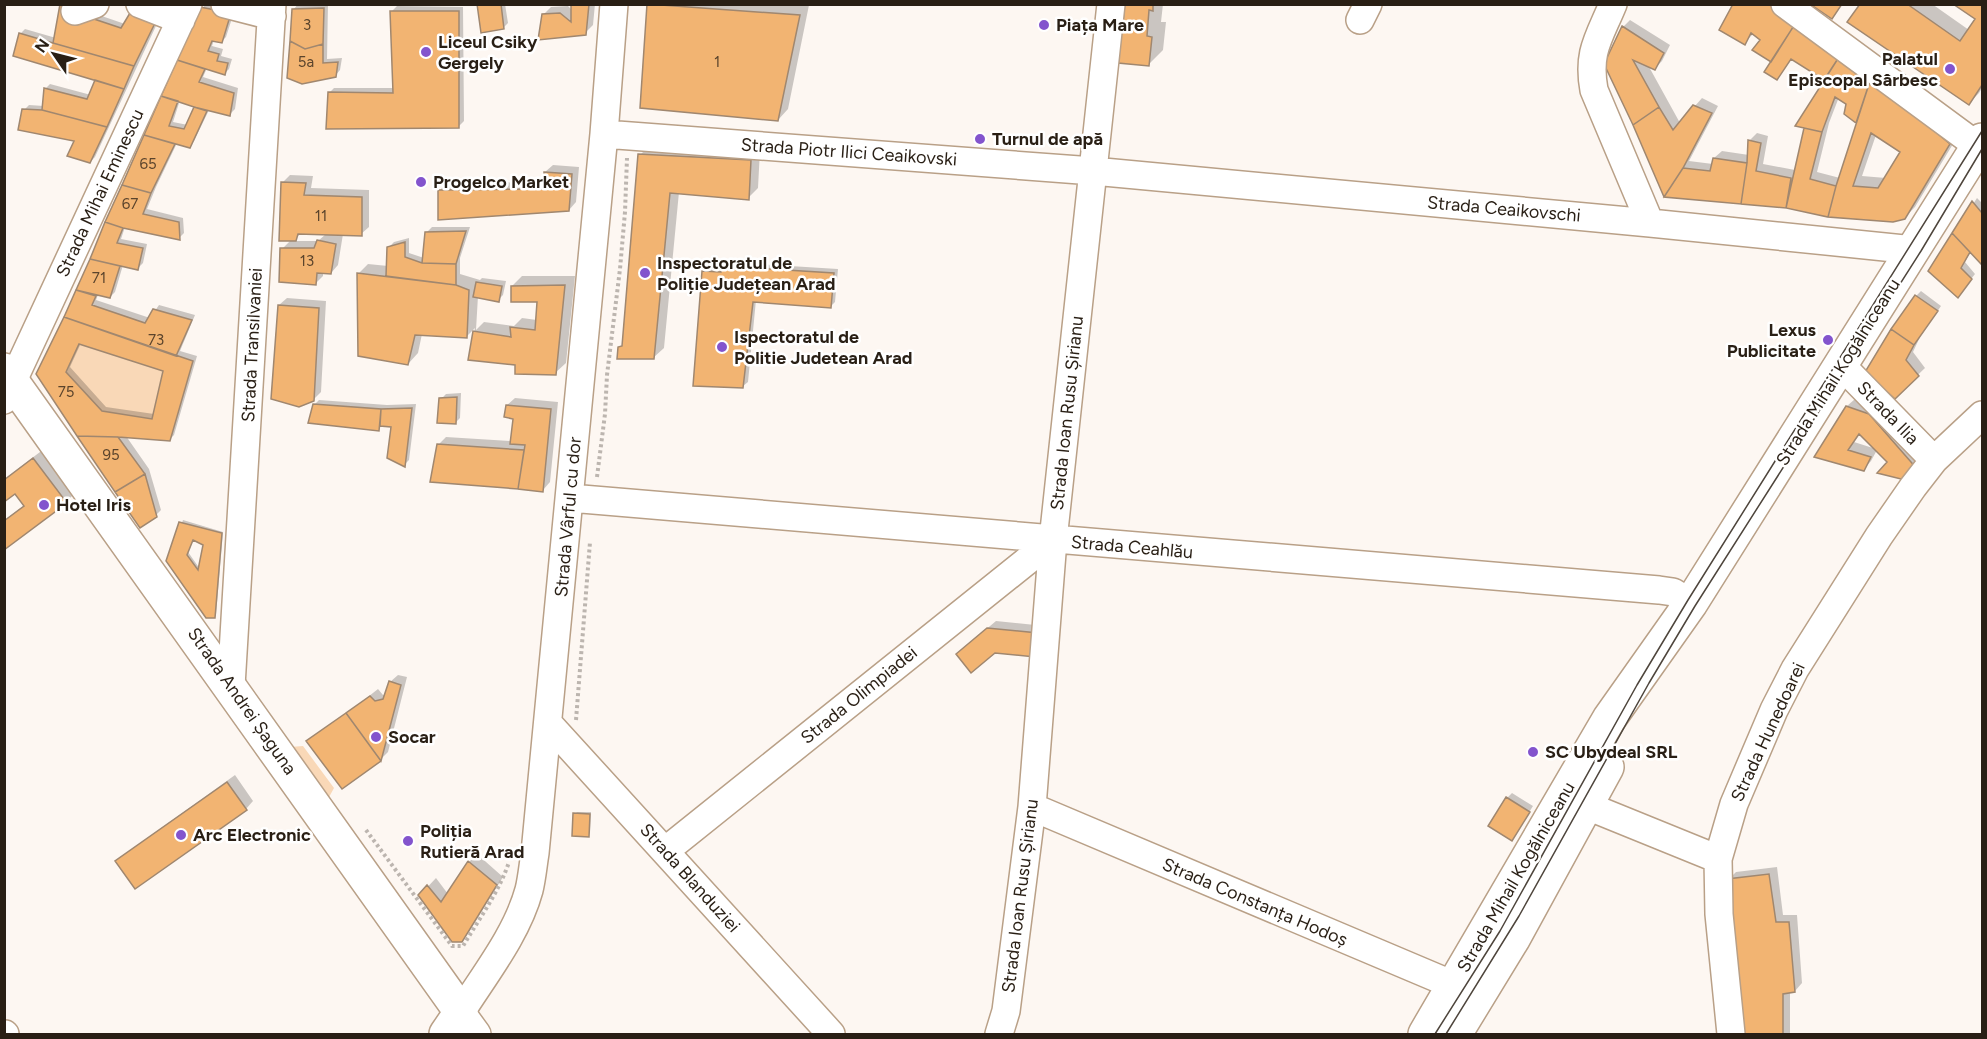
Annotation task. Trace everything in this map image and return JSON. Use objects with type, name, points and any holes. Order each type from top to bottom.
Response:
[{"type":"main road","name":"Strada Mihail Kogălniceanu","points":[[1455,1035],[1466,990],[1609,719],[1692,603],[1981,144]]},
{"type":"main road","name":"Strada Andrei Șaguna","points":[[7,384],[231,686],[462,1027]]},
{"type":"main road","name":"Strada Mihail Kogălniceanu","points":[[1425,1035],[1512,939],[1647,694],[1692,603]]},
{"type":"street","points":[[140,4],[184,12]]},
{"type":"street","points":[[225,4],[272,10]]},
{"type":"street","name":"Strada Vârful cu dor","points":[[462,1027],[520,915],[529,890],[535,854],[604,134],[614,4]]},
{"type":"street","name":"Strada Ioan Rusu Șirianu","points":[[999,1035],[1006,1011],[1032,807],[1053,540],[1111,4]]},
{"type":"street","points":[[1613,4],[1592,54],[1591,71],[1594,90],[1650,223]]},
{"type":"street","points":[[1785,4],[1981,144]]},
{"type":"street","name":"Strada Transilvaniei","points":[[231,686],[272,10]]},
{"type":"street","name":"Strada Mihai Eminescu","points":[[7,384],[184,12]]},
{"type":"street","name":"Strada Piotr Ilici Ceaikovski","points":[[604,134],[1093,171]]},
{"type":"street","name":"Strada Ceaikovschi","points":[[1093,171],[1914,250]]},
{"type":"street","name":"Strada Ilia","points":[[1842,366],[1934,460]]},
{"type":"street","name":"Strada Hunedoarei","points":[[1731,1035],[1719,914],[1718,859],[1734,804],[1774,710],[1795,669],[1879,536],[1934,460],[1983,415]]},
{"type":"street","name":"Strada Ceahlău","points":[[570,498],[1659,590],[1673,592],[1692,603]]},
{"type":"street","name":"Strada Olimpiadei","points":[[665,851],[1053,540]]},
{"type":"street","name":"Strada Blanduziei","points":[[548,723],[831,1035]]},
{"type":"street","points":[[1585,805],[1718,859]]},
{"type":"street","name":"Strada Constanța Hodoș","points":[[1032,807],[1466,990]]},
{"type":"path","points":[[597,477],[620,269],[627,158]]},
{"type":"path","points":[[576,726],[590,535]]},
{"type":"path","points":[[366,830],[452,946],[463,946],[504,877],[512,855]]},
{"type":"shaded area","points":[[79,344],[163,371],[152,419],[102,411],[66,372]]},
{"type":"shaded area","points":[[303,746],[334,788],[328,799],[290,747]]},
{"type":"building","points":[[60,4],[73,4],[88,17],[121,28],[133,8],[158,17],[134,66],[53,43]]},
{"type":"building","points":[[477,4],[501,4],[504,29],[481,33]]},
{"type":"building","points":[[571,4],[589,4],[586,35],[538,40],[542,14],[560,13],[571,22]]},
{"type":"building","points":[[647,4],[800,15],[778,121],[640,108]]},
{"type":"building","points":[[1125,4],[1153,4],[1153,11],[1149,10],[1147,36],[1152,37],[1149,66],[1118,63]]},
{"type":"building","points":[[1733,4],[1769,4],[1795,24],[1771,62],[1752,50],[1760,40],[1751,33],[1745,45],[1719,30]]},
{"type":"building","points":[[1810,4],[1842,4],[1832,19]]},
{"type":"building","name":"Palatul Episcopal Sârbesc","points":[[1860,4],[1907,4],[1960,41],[1975,19],[1953,4],[1982,4],[1982,85],[1969,105],[1847,22]]},
{"type":"building","points":[[200,7],[231,13],[222,43],[212,41],[208,51],[219,54],[217,61],[228,63],[225,75],[177,60]]},
{"type":"building","points":[[324,8],[323,44],[305,49],[290,41],[292,9]]},
{"type":"building","name":"Liceul Csiky Gergely","points":[[390,11],[459,11],[459,128],[326,129],[328,92],[393,93]]},
{"type":"building","points":[[1795,24],[1839,57],[1824,80],[1791,59],[1777,80],[1764,72]]},
{"type":"building","points":[[1622,26],[1664,53],[1655,70],[1633,60],[1659,107],[1633,125],[1604,64]]},
{"type":"building","points":[[19,33],[134,66],[124,89],[13,56]]},
{"type":"building","points":[[290,41],[305,49],[323,44],[323,63],[338,62],[336,77],[302,84],[287,78]]},
{"type":"building","points":[[1839,57],[1871,78],[1856,123],[1844,114],[1846,104],[1835,97],[1822,132],[1795,126]]},
{"type":"building","points":[[177,60],[205,69],[199,82],[234,93],[230,116],[161,96]]},
{"type":"building","points":[[1871,78],[1950,144],[1905,219],[1893,222],[1828,217]],"holes":[[[1871,133],[1900,152],[1878,188],[1853,186]]]},
{"type":"building","points":[[95,80],[124,89],[107,127],[42,110],[44,88],[87,99]]},
{"type":"building","points":[[161,96],[178,101],[169,126],[184,129],[194,107],[207,111],[190,148],[144,135]]},
{"type":"building","points":[[1693,105],[1712,113],[1683,168],[1664,197],[1633,125],[1659,107],[1673,130]]},
{"type":"building","points":[[22,109],[42,110],[107,127],[90,163],[67,156],[74,141],[18,130]]},
{"type":"building","points":[[1804,128],[1822,132],[1810,179],[1836,186],[1828,217],[1786,208]]},
{"type":"building","points":[[144,135],[175,144],[151,193],[122,185]]},
{"type":"building","points":[[1748,140],[1761,143],[1756,171],[1791,178],[1786,208],[1741,204]]},
{"type":"building","name":"Inspectoratul de Poliție Județean Arad","points":[[638,154],[751,160],[749,200],[670,193],[654,359],[617,359],[618,347],[622,346]]},
{"type":"building","points":[[1713,158],[1747,163],[1741,204],[1664,197],[1683,168],[1710,171]]},
{"type":"building","points":[[544,172],[572,174],[569,211],[438,220],[438,190],[544,189]]},
{"type":"building","points":[[281,182],[306,183],[304,195],[362,197],[362,236],[298,234],[296,241],[279,241]]},
{"type":"building","points":[[122,185],[151,193],[143,214],[179,222],[180,240],[105,222]]},
{"type":"building","points":[[1972,201],[1982,213],[1982,265],[1952,233]]},
{"type":"building","points":[[105,222],[123,228],[117,243],[143,248],[138,270],[90,259]]},
{"type":"building","points":[[466,231],[456,264],[422,263],[425,232]]},
{"type":"building","points":[[1952,233],[1970,252],[1961,268],[1972,279],[1958,298],[1928,271]]},
{"type":"building","points":[[317,240],[336,244],[331,274],[317,273],[316,285],[279,282],[280,248],[314,248]]},
{"type":"building","points":[[405,242],[405,257],[422,263],[456,264],[456,285],[386,276],[387,247]]},
{"type":"building","points":[[90,259],[120,266],[110,298],[76,290]]},
{"type":"building","name":"Ispectoratul de Politie Judetean Arad","points":[[722,262],[753,263],[753,268],[834,273],[831,308],[753,302],[743,388],[693,386],[702,271],[721,272]]},
{"type":"building","points":[[357,273],[456,285],[469,290],[467,338],[415,335],[408,365],[358,356]]},
{"type":"building","points":[[476,282],[502,286],[499,302],[473,297]]},
{"type":"building","points":[[565,285],[556,375],[515,374],[515,365],[468,360],[473,331],[511,337],[510,327],[535,330],[537,302],[511,302],[511,286]]},
{"type":"building","points":[[76,290],[96,296],[92,305],[145,323],[153,309],[192,320],[176,356],[64,317]]},
{"type":"building","points":[[1915,295],[1938,311],[1914,345],[1891,329]]},
{"type":"building","points":[[278,305],[319,308],[314,401],[299,407],[271,399]]},
{"type":"building","points":[[64,317],[193,361],[170,441],[77,436],[36,374]],"holes":[[[79,344],[163,371],[152,419],[102,411],[66,372]]]},
{"type":"building","points":[[1891,329],[1914,345],[1906,360],[1919,376],[1895,399],[1865,372]]},
{"type":"building","points":[[457,397],[456,424],[437,423],[439,398]]},
{"type":"building","points":[[313,404],[381,409],[379,431],[308,423]]},
{"type":"building","points":[[506,405],[551,409],[543,492],[518,489],[525,445],[510,444],[513,419],[504,417]]},
{"type":"building","points":[[1846,406],[1869,414],[1918,470],[1909,481],[1877,473],[1887,462],[1859,434],[1848,450],[1871,457],[1864,471],[1814,457]]},
{"type":"building","points":[[412,408],[405,467],[387,458],[391,427],[380,426],[381,409]]},
{"type":"building","points":[[77,436],[118,437],[145,474],[115,492]]},
{"type":"building","points":[[437,444],[524,450],[518,489],[430,482]]},
{"type":"building","name":"Hotel Iris","points":[[33,458],[67,503],[4,550],[4,521],[24,506],[15,494],[4,502],[4,480]]},
{"type":"building","points":[[145,474],[157,517],[140,528],[115,492]]},
{"type":"building","points":[[179,522],[222,533],[215,618],[206,618],[166,561]],"holes":[[[193,540],[203,545],[198,570],[187,555]]]},
{"type":"building","points":[[987,628],[1038,633],[1035,657],[995,653],[971,673],[956,654]]},
{"type":"building","name":"Socar","points":[[389,681],[401,685],[381,761],[346,713],[370,696],[375,701],[383,699]]},
{"type":"building","points":[[346,713],[381,761],[342,789],[306,741]]},
{"type":"building","name":"Arc Electronic","points":[[227,782],[247,810],[135,889],[115,861]]},
{"type":"building","points":[[1506,797],[1530,812],[1512,841],[1488,826]]},
{"type":"building","points":[[573,813],[590,814],[589,837],[572,836]]},
{"type":"building","points":[[468,861],[497,885],[462,942],[452,942],[418,895],[427,885],[441,902]]},
{"type":"building","points":[[1769,874],[1776,922],[1789,922],[1795,992],[1783,994],[1783,1034],[1737,1034],[1727,879]]},
{"type":"tram line","points":[[1435,1034],[1500,931],[1637,685],[1688,600],[1982,131]]},
{"type":"tram line","points":[[1446,1034],[1519,916],[1649,683],[1695,606],[1921,251],[1982,149]]},
{"type":"place","name":"Piața Mare","points":[[1044,25]]},
{"type":"place","name":"Liceul Csiky Gergely","points":[[426,52]]},
{"type":"place","name":"Palatul Episcopal Sârbesc","points":[[1950,69]]},
{"type":"place","name":"Turnul de apă","points":[[980,139]]},
{"type":"place","name":"Progelco Market","points":[[421,182]]},
{"type":"place","name":"Inspectoratul de Poliție Județean Arad","points":[[645,273]]},
{"type":"place","name":"Lexus Publicitate","points":[[1828,340]]},
{"type":"place","name":"Ispectoratul de Politie Judetean Arad","points":[[722,347]]},
{"type":"place","name":"Hotel Iris","points":[[44,505]]},
{"type":"place","name":"Socar","points":[[376,737]]},
{"type":"place","name":"SC Ubydeal SRL","points":[[1533,752]]},
{"type":"place","name":"Arc Electronic","points":[[181,835]]},
{"type":"place","name":"Poliția Rutieră Arad","points":[[408,841]]}]
